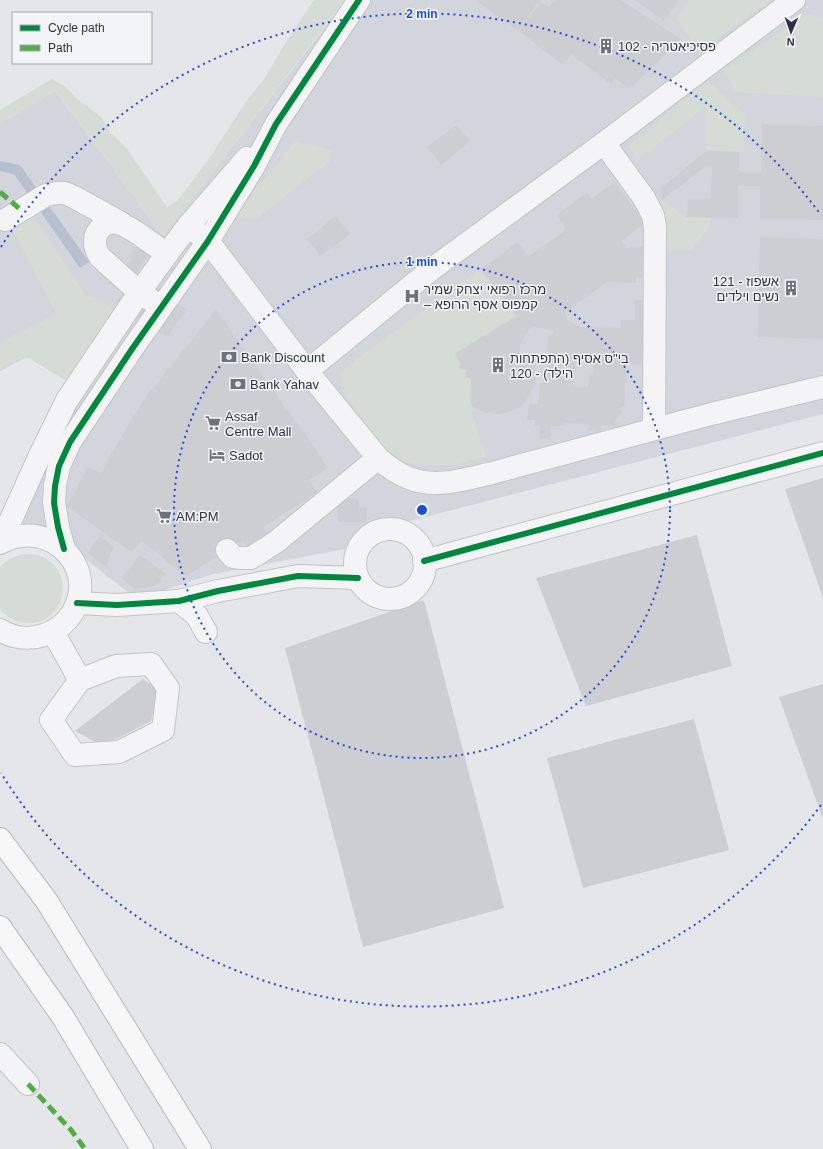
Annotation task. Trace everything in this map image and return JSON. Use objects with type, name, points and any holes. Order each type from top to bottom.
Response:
[{"type":"highway","points":[[0,839],[46,900],[200,1149]]},
{"type":"highway","points":[[0,927],[63,1017],[142,1149]]},
{"type":"street","points":[[64,549],[58,527],[54,502],[55,486],[59,466],[70,442],[160,307],[208,241],[254,166],[276,124],[360,0]]},
{"type":"street","points":[[307,372],[432,269],[604,143],[794,0]]},
{"type":"street","points":[[0,543],[67,400],[166,254],[188,226],[276,124]]},
{"type":"street","points":[[604,143],[644,198],[653,215],[655,227],[654,429]]},
{"type":"street","points":[[5,220],[50,193],[65,193],[129,227],[166,254]]},
{"type":"street","points":[[121,223],[117,222],[108,224],[101,228],[95,240],[96,249],[100,257],[139,292],[160,307]]},
{"type":"street","points":[[188,226],[208,241],[307,372],[378,458],[390,469],[409,478],[438,483],[492,473],[711,414],[823,387]]},
{"type":"street","points":[[424,561],[823,453]]},
{"type":"street","points":[[227,550],[233,557],[251,558],[276,542],[378,458]]},
{"type":"street","points":[[388,529],[400,530],[411,536],[419,545],[424,556],[425,568],[422,579],[415,588],[407,594],[396,598],[385,598],[375,595],[366,589],[358,578],[355,559],[359,548],[366,538],[376,532],[388,529]]},
{"type":"street","points":[[0,543],[15,536],[33,535],[50,540],[64,549],[72,559],[77,570],[80,587],[77,603],[70,616],[53,632],[38,637],[23,638],[0,646]]},
{"type":"street","points":[[77,603],[117,605],[179,601],[218,591],[298,576],[358,578]]},
{"type":"street","points":[[179,601],[197,616],[206,632]]},
{"type":"street","points":[[0,630],[23,638]]},
{"type":"street","points":[[53,632],[80,680]]},
{"type":"street","points":[[151,664],[168,688],[163,730],[119,752],[75,755],[51,720],[80,680],[116,666],[151,664]]},
{"type":"street","points":[[0,1054],[28,1084]]},
{"type":"shaded area","points":[[314,0],[345,0],[163,236],[56,91],[0,124],[0,110],[52,79],[64,86],[78,100],[102,118],[109,131],[127,149],[167,207],[178,200],[210,157],[248,99],[265,78],[286,42]]},
{"type":"shaded area","name":"מרכז רפואי יצחק שמיר – קמפוס אסף הרופא","points":[[346,0],[823,0],[823,414],[383,528],[345,549],[214,574],[154,593],[130,594],[83,557],[7,515],[67,381],[27,357],[0,371],[0,122],[54,89],[163,236]]},
{"type":"shaded area","points":[[689,0],[771,0],[699,51],[677,19]]},
{"type":"shaded area","points":[[807,14],[823,18],[823,97],[735,92],[724,69]]},
{"type":"shaded area","points":[[707,81],[745,114],[744,152],[706,151],[705,107],[638,160],[628,146]]},
{"type":"shaded area","points":[[296,141],[331,150],[330,161],[255,220],[233,216]]},
{"type":"shaded area","points":[[662,200],[687,217],[712,218],[710,227],[690,251],[659,250],[665,226]]},
{"type":"shaded area","points":[[32,214],[86,296],[100,299],[113,310],[67,381],[27,356],[0,370],[0,342],[56,314],[11,226]]},
{"type":"shaded area","points":[[479,270],[515,316],[454,353],[460,362],[460,368],[465,369],[465,377],[471,379],[470,405],[486,457],[444,465],[423,465],[412,463],[391,453],[372,433],[345,395],[341,382],[342,374],[348,366],[358,358]]},
{"type":"shaded area","points":[[24,554],[41,557],[54,564],[61,576],[63,589],[60,602],[53,613],[42,621],[27,623],[19,622],[9,617],[0,609],[0,567],[10,559]]},
{"type":"water","points":[[0,161],[20,165],[89,262],[80,268],[14,174],[0,171]]},
{"type":"building","points":[[475,0],[540,0],[518,31]]},
{"type":"building","name":"102 - פסיכיאטריה","points":[[554,0],[621,0],[681,39],[630,89],[615,78],[611,84],[571,54],[563,65],[519,31],[541,2],[549,8]]},
{"type":"building","points":[[635,0],[679,0],[664,21]]},
{"type":"building","points":[[762,124],[823,126],[823,220],[760,219],[760,186],[738,186],[738,218],[687,217],[688,199],[711,199],[712,167],[706,166],[662,200],[661,188],[706,151],[739,152],[739,172],[761,173]]},
{"type":"building","points":[[457,125],[470,142],[441,165],[427,147]]},
{"type":"building","points":[[615,182],[645,223],[622,241],[626,247],[643,247],[642,277],[636,277],[636,283],[607,282],[565,312],[568,321],[580,327],[621,328],[621,320],[635,320],[635,300],[649,301],[652,365],[626,364],[624,407],[622,407],[621,413],[619,413],[618,419],[616,419],[615,426],[601,425],[601,431],[589,430],[589,424],[564,423],[564,426],[551,426],[550,439],[539,439],[539,426],[535,426],[535,420],[527,420],[529,404],[538,404],[540,383],[547,383],[548,335],[553,335],[553,330],[534,327],[527,332],[520,343],[520,354],[530,354],[534,363],[536,377],[535,384],[530,395],[519,408],[505,413],[498,414],[483,412],[471,405],[471,379],[466,377],[466,369],[460,368],[460,362],[455,354],[517,316],[481,269],[518,242],[528,257],[566,230],[556,215],[587,193],[591,199]],"holes":[[[576,358],[594,359],[593,375],[589,375],[588,387],[574,387]]]},
{"type":"building","points":[[336,216],[350,234],[321,256],[307,239]]},
{"type":"building","name":"121 - אשפוז נשים וילדים","points":[[760,237],[823,239],[823,339],[758,337]]},
{"type":"building","points":[[137,244],[150,252],[137,273],[127,267],[132,258],[130,256]]},
{"type":"building","points":[[138,273],[187,310],[166,337],[117,301]]},
{"type":"building","name":"Assaf Centre Mall","points":[[216,310],[329,468],[309,480],[318,492],[263,527],[271,540],[251,553],[243,540],[186,576],[142,541],[132,552],[66,506],[87,467],[101,473],[145,398]]},
{"type":"building","points":[[823,478],[823,598],[785,489]]},
{"type":"building","points":[[338,498],[359,499],[359,507],[367,507],[367,522],[338,522]]},
{"type":"building","points":[[697,535],[732,666],[586,706],[536,578]]},
{"type":"building","points":[[100,536],[114,547],[106,566],[87,553]]},
{"type":"building","points":[[140,555],[166,574],[160,579],[162,581],[152,587],[135,589],[122,578]]},
{"type":"building","points":[[424,600],[504,908],[363,947],[285,648]]},
{"type":"building","points":[[143,679],[159,691],[151,721],[103,746],[75,731]]},
{"type":"building","points":[[823,684],[823,819],[779,697]]},
{"type":"building","points":[[694,719],[729,850],[583,888],[547,758]]},
{"type":"marked path","points":[[0,192],[21,210]]},
{"type":"marked path","points":[[28,1084],[71,1130],[85,1149]]},
{"type":"cycle path","points":[[64,549],[54,503],[55,486],[59,466],[70,442],[132,349],[208,241],[254,166],[276,124],[359,0]]},
{"type":"cycle path","points":[[424,561],[823,453]]},
{"type":"cycle path","points":[[77,603],[117,605],[179,601],[218,591],[298,576],[358,578]]},
{"type":"place","name":"102 - פסיכיאטריה","points":[[606,46]]},
{"type":"place","name":"121 - אשפוז נשים וילדים","points":[[791,288]]},
{"type":"place","name":"מרכז רפואי יצחק שמיר – קמפוס אסף הרופא","points":[[412,296]]},
{"type":"place","name":"Bank Discount","points":[[229,357]]},
{"type":"place","name":"בי\"ס אסיף (התפתחות הילד) - 120","points":[[498,365]]},
{"type":"place","name":"Bank Yahav","points":[[238,384]]},
{"type":"place","name":"Assaf Centre Mall","points":[[213,423]]},
{"type":"place","name":"Sadot","points":[[217,455]]},
{"type":"place","name":"AM:PM","points":[[164,516]]}]
